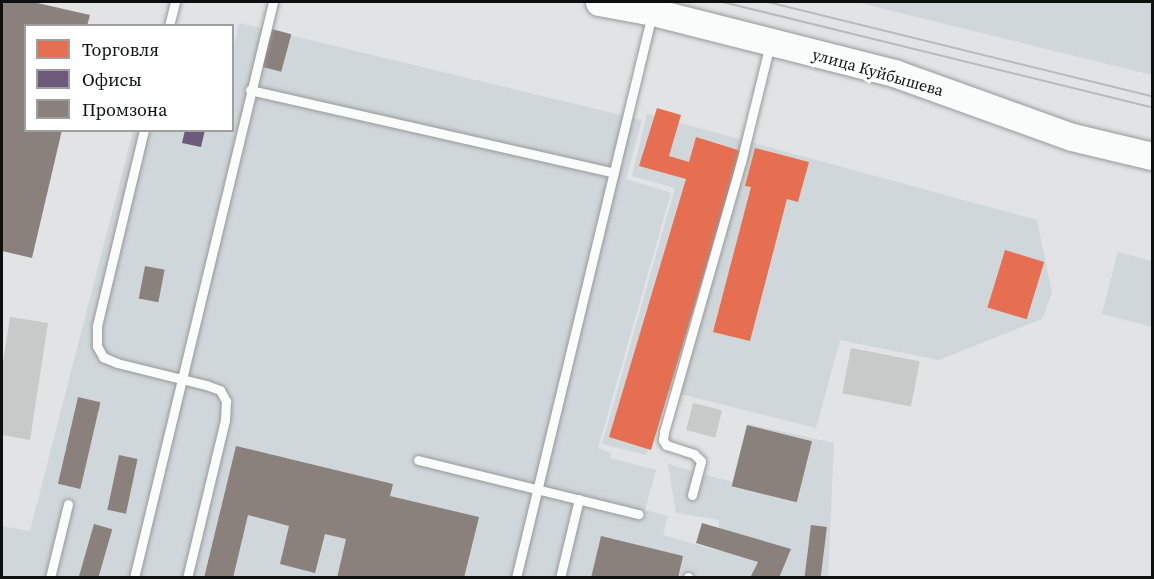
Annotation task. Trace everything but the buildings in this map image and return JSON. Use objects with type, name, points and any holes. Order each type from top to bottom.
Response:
[{"type":"main road","name":"улица Куйбышева","points":[[599,2],[653,12],[894,73],[1072,136],[1152,156]]},
{"type":"lane","points":[[170,24],[175,2]]},
{"type":"lane","points":[[134,578],[273,2]]},
{"type":"lane","points":[[516,578],[653,12]]},
{"type":"lane","points":[[692,495],[700,461],[694,454],[666,445],[663,432],[741,162],[771,42]]},
{"type":"lane","points":[[250,90],[614,173]]},
{"type":"lane","points":[[144,132],[97,326],[97,346],[103,357],[117,363],[220,390],[226,401],[225,420],[187,578]]},
{"type":"lane","points":[[418,460],[638,514]]},
{"type":"lane","points":[[560,578],[579,499]]},
{"type":"lane","points":[[50,578],[68,504]]},
{"type":"shaded area","points":[[856,2],[1152,2],[1152,75]]},
{"type":"shaded area","points":[[239,23],[642,120],[626,179],[671,193],[598,448],[611,453],[610,458],[656,470],[645,510],[668,516],[663,535],[718,551],[719,520],[676,513],[668,464],[732,482],[748,424],[834,443],[828,577],[2,577],[2,526],[30,531],[133,132],[234,132],[234,47]]},
{"type":"shaded area","points":[[647,114],[1037,220],[1052,293],[1042,319],[939,360],[840,340],[816,428],[665,390],[646,455],[602,444],[675,188],[632,176]]},
{"type":"shaded area","points":[[1118,252],[1152,261],[1152,327],[1102,314]]},
{"type":"tram line","points":[[723,2],[1152,107]]},
{"type":"tram line","points":[[768,2],[1152,96]]}]
